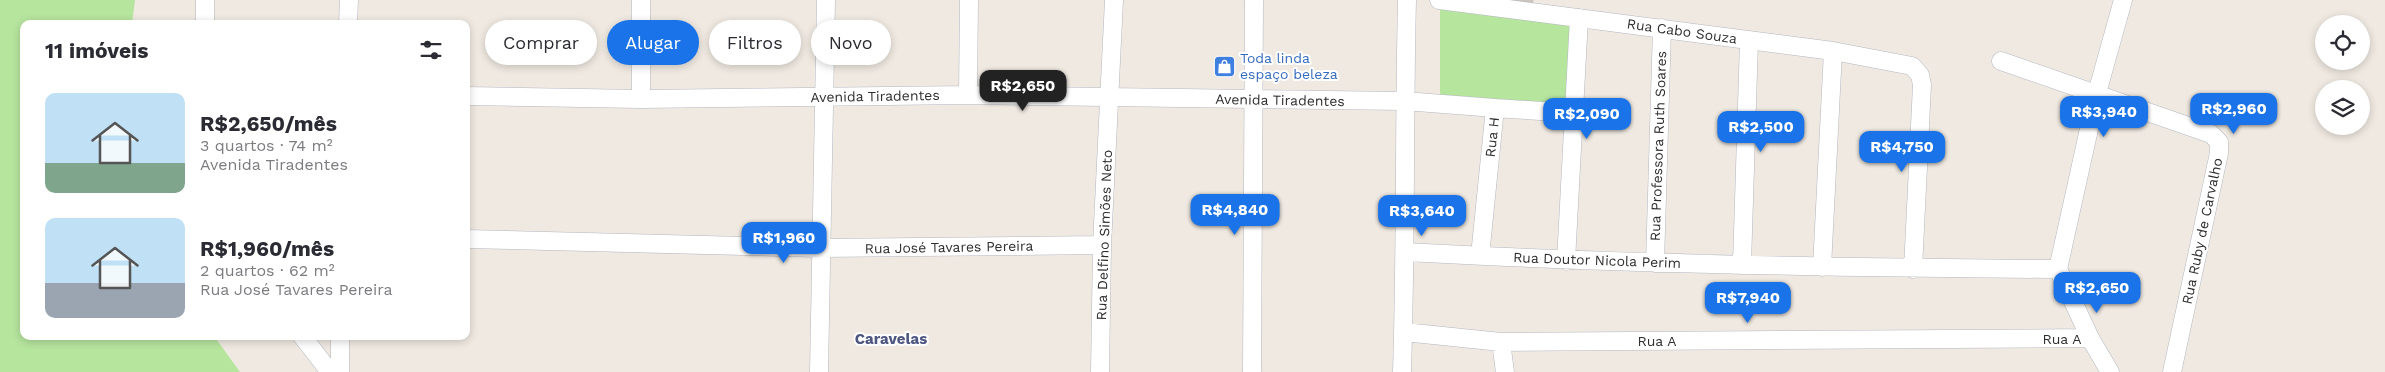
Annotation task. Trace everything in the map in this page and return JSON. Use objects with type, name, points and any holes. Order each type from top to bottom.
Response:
[{"type":"street","points":[[205,20],[206,0]]},
{"type":"street","points":[[348,20],[349,0]]},
{"type":"street","points":[[641,0],[641,99]]},
{"type":"street","points":[[819,372],[826,0]]},
{"type":"street","points":[[968,95],[969,0]]},
{"type":"street","name":"Rua Delfino Simões Neto","points":[[1100,372],[1102,245],[1114,0]]},
{"type":"street","points":[[1252,372],[1254,0]]},
{"type":"street","points":[[1402,372],[1406,252],[1404,101],[1407,0]]},
{"type":"street","name":"Rua Cabo Souza","points":[[1439,0],[1833,51],[1912,66],[1920,75],[1922,85],[1914,269]]},
{"type":"street","points":[[2110,372],[2090,338],[2058,269],[2097,93],[2123,0]]},
{"type":"street","points":[[1566,260],[1572,113],[1579,18]]},
{"type":"street","name":"Rua Professora Ruth Soares","points":[[1655,263],[1662,28]]},
{"type":"street","points":[[1742,264],[1749,41]]},
{"type":"street","points":[[1822,267],[1833,51]]},
{"type":"street","name":"Rua Ruby de Carvalho","points":[[2001,61],[2211,134],[2219,142],[2219,153],[2172,372]]},
{"type":"street","name":"Avenida Tiradentes","points":[[470,96],[641,99],[968,95],[1404,101]]},
{"type":"street","name":"Rua H","points":[[1404,101],[1495,108],[1480,256]]},
{"type":"street","points":[[1495,108],[1572,113]]},
{"type":"street","name":"Rua José Tavares Pereira","points":[[470,239],[820,248],[1102,245]]},
{"type":"street","name":"Rua Doutor Nicola Perim","points":[[1406,252],[1655,263],[1914,269],[2058,269]]},
{"type":"street","name":"Rua A","points":[[1404,332],[1501,342],[2090,338]]},
{"type":"street","points":[[305,340],[330,372]]},
{"type":"street","points":[[340,340],[340,372]]},
{"type":"street","points":[[1501,342],[1505,372]]},
{"type":"green space","points":[[0,0],[135,0],[132,20],[20,20],[20,340],[217,340],[240,372],[0,372]]},
{"type":"green space","points":[[1440,6],[1573,23],[1565,106],[1440,99]]},
{"type":"building","points":[[1468,0],[1533,0],[1532,7]]},
{"type":"place","name":"Toda linda espaço beleza","points":[[1224,66]]},
{"type":"district","name":"Caravelas","points":[[891,339]]}]
